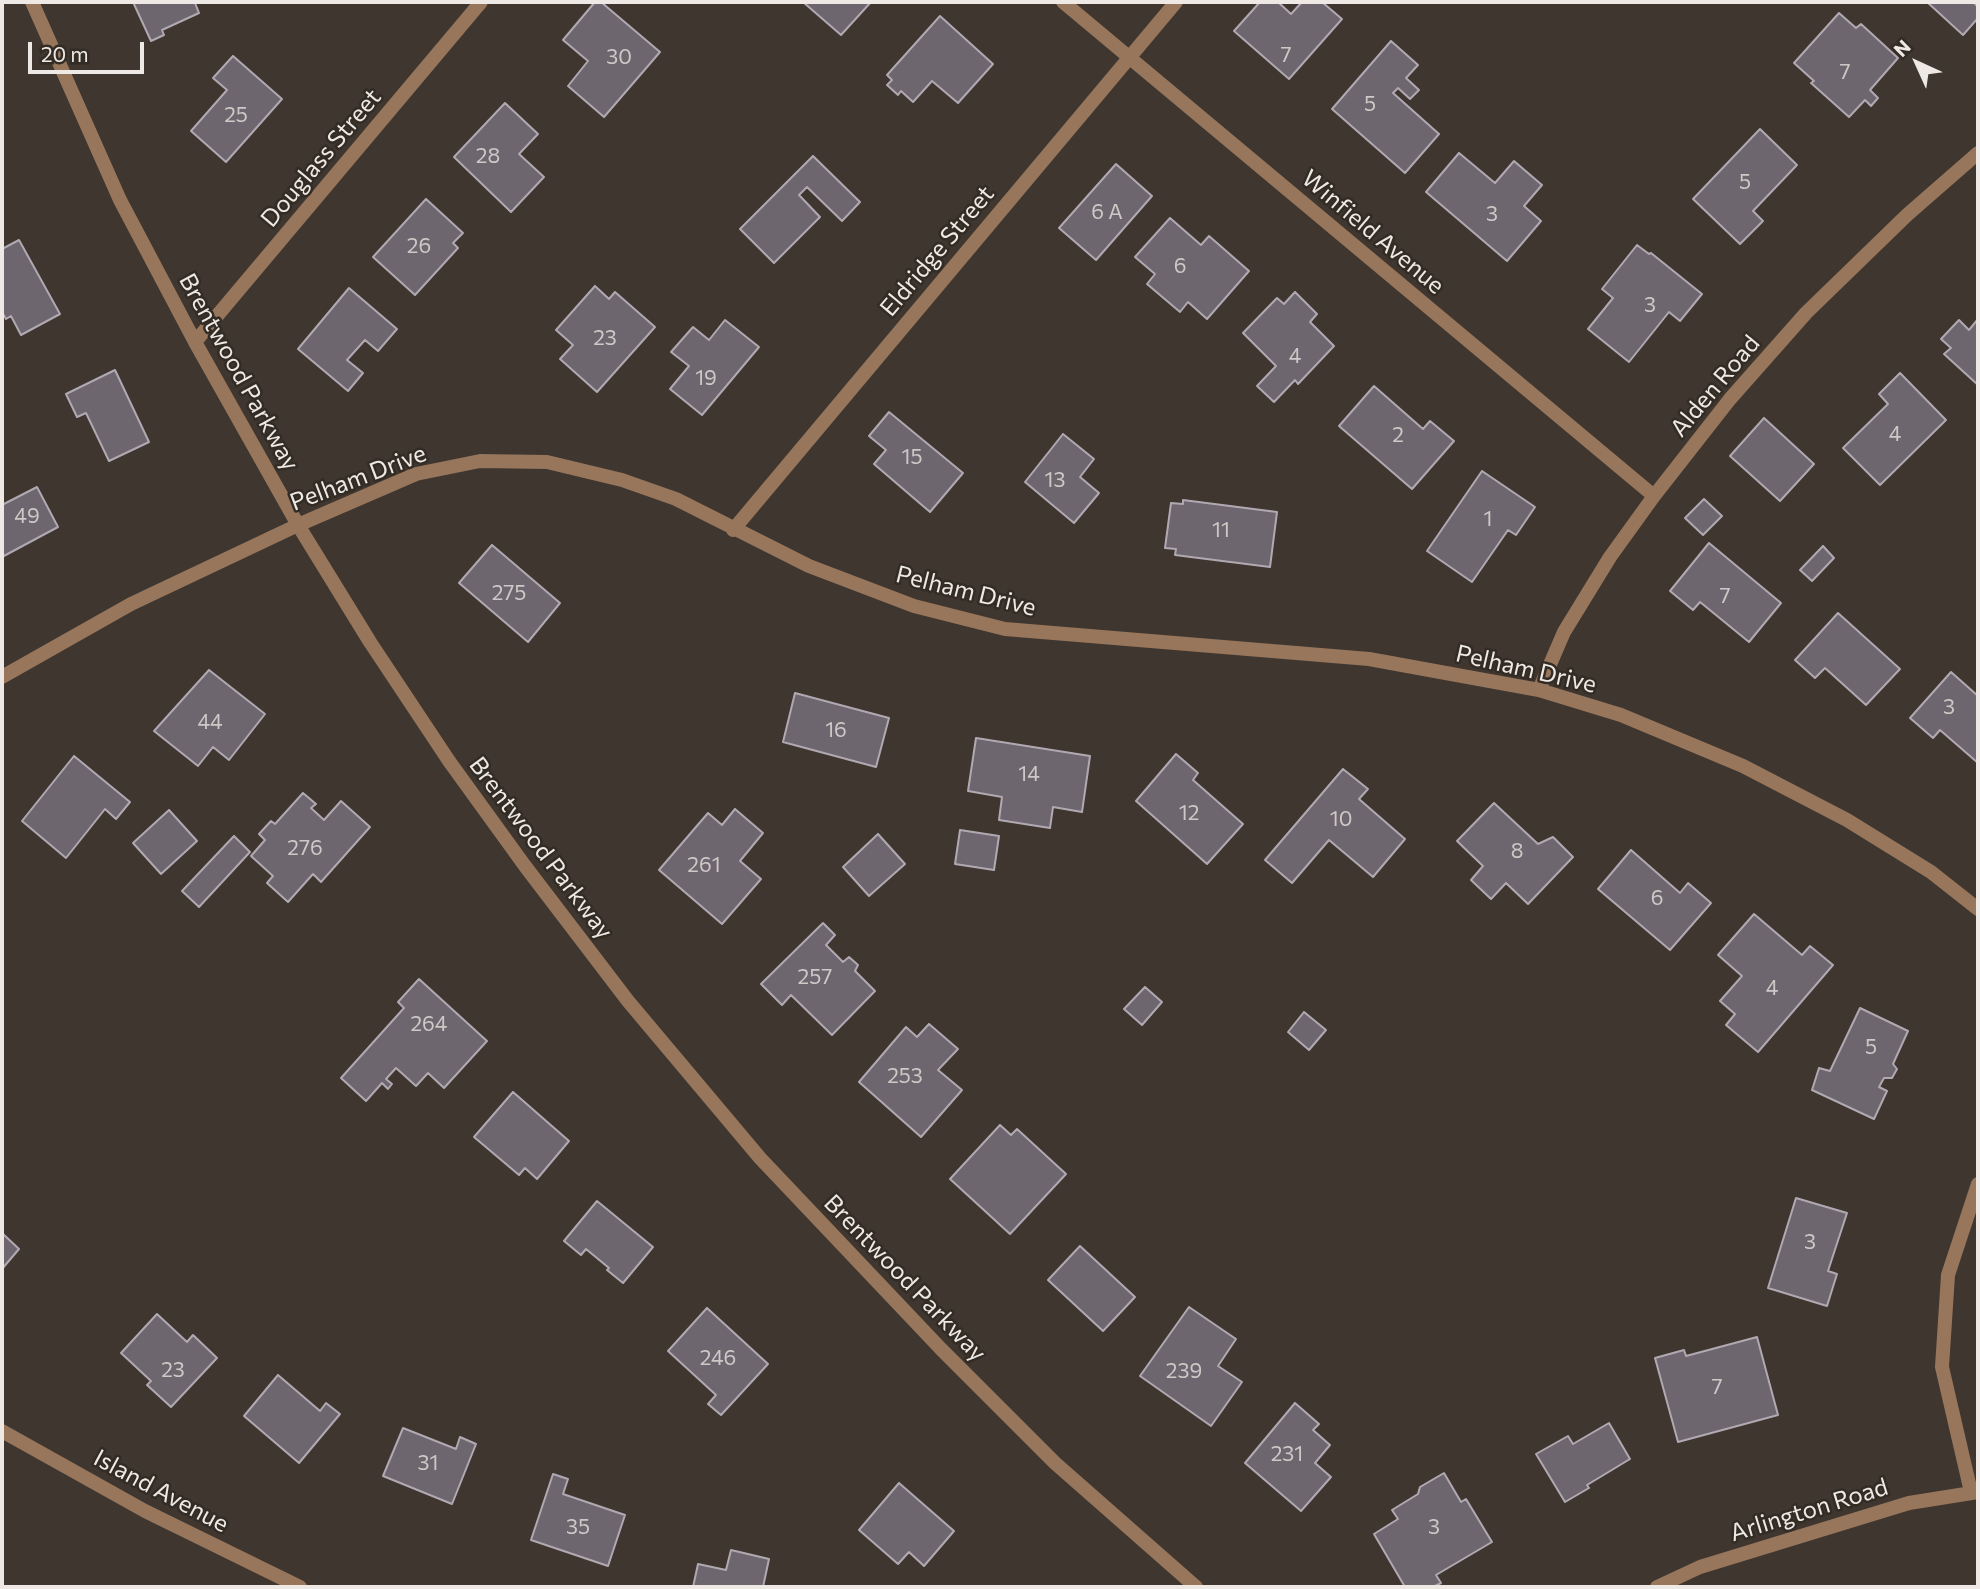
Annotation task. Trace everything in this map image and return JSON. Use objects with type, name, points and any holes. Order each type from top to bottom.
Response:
[{"type":"street","name":"Brentwood Parkway","points":[[32,2],[120,200],[195,342],[298,525],[369,642],[449,761],[525,866],[646,1022],[761,1158],[941,1349],[1055,1463],[1196,1587]]},
{"type":"street","name":"Douglass Street","points":[[195,342],[481,2]]},
{"type":"street","name":"Winfield Avenue","points":[[1063,2],[1654,496]]},
{"type":"street","name":"Eldridge Street","points":[[733,530],[1176,2]]},
{"type":"street","name":"Alden Road","points":[[1539,690],[1564,632],[1610,556],[1730,399],[1806,313],[1907,215],[1978,153]]},
{"type":"street","name":"Pelham Drive","points":[[2,677],[131,604],[298,525],[416,474],[480,461],[547,463],[622,480],[676,499],[809,566],[914,606],[1005,629],[1369,659],[1539,690],[1621,715],[1743,766],[1847,820],[1931,872],[1978,909]]},
{"type":"street","points":[[1974,1492],[1942,1367],[1948,1275],[1978,1184]]},
{"type":"street","name":"Island Avenue","points":[[2,1431],[145,1511],[300,1587]]},
{"type":"street","name":"Arlington Road","points":[[1657,1587],[1700,1567],[1909,1503],[1974,1492]]},
{"type":"building","points":[[133,2],[199,2],[195,3],[199,13],[162,30],[164,35],[151,41]]},
{"type":"building","points":[[595,2],[601,2],[660,52],[604,117],[568,86],[588,61],[563,40]]},
{"type":"building","points":[[803,2],[871,2],[841,35]]},
{"type":"building","points":[[1260,2],[1278,2],[1291,14],[1302,2],[1322,2],[1342,19],[1289,79],[1234,31]]},
{"type":"building","points":[[1927,2],[1977,2],[1975,4],[1978,7],[1978,18],[1963,35]]},
{"type":"building","points":[[1839,13],[1856,28],[1861,24],[1898,58],[1870,90],[1878,98],[1871,106],[1865,100],[1849,117],[1811,83],[1814,81],[1794,63]]},
{"type":"building","points":[[940,16],[993,64],[958,103],[932,81],[913,102],[901,91],[898,95],[887,85],[892,80],[887,75]]},
{"type":"building","points":[[1391,41],[1418,65],[1406,78],[1419,90],[1410,99],[1398,88],[1393,93],[1439,134],[1405,173],[1332,109]]},
{"type":"building","points":[[233,56],[282,99],[226,162],[191,131],[227,90],[213,78]]},
{"type":"building","points":[[505,103],[538,134],[519,154],[544,177],[511,212],[454,157]]},
{"type":"building","points":[[1760,129],[1797,165],[1753,211],[1763,221],[1740,244],[1693,199]]},
{"type":"building","points":[[1459,153],[1495,183],[1514,161],[1542,185],[1524,206],[1541,221],[1507,261],[1426,192]]},
{"type":"building","points":[[813,156],[860,202],[842,221],[807,187],[799,195],[820,217],[774,263],[740,229]]},
{"type":"building","points":[[1116,164],[1152,196],[1096,260],[1059,228]]},
{"type":"building","points":[[426,199],[463,233],[453,243],[458,248],[415,295],[373,257]]},
{"type":"building","points":[[1170,218],[1201,245],[1209,236],[1249,271],[1207,319],[1188,302],[1180,312],[1147,284],[1155,274],[1135,257]]},
{"type":"building","points":[[19,240],[60,314],[21,335],[11,316],[6,319],[2,312],[2,249]]},
{"type":"building","points":[[1637,245],[1702,294],[1680,321],[1669,312],[1629,362],[1588,329],[1613,298],[1602,289]]},
{"type":"building","points":[[595,286],[609,299],[615,292],[655,327],[597,392],[560,359],[573,345],[556,330]]},
{"type":"building","points":[[349,288],[397,329],[378,351],[365,340],[347,360],[363,373],[348,391],[298,349]]},
{"type":"building","points":[[1295,292],[1317,314],[1310,322],[1334,346],[1298,384],[1295,380],[1274,402],[1257,386],[1276,366],[1243,333],[1277,298],[1284,304]]},
{"type":"building","points":[[1978,319],[1978,385],[1944,354],[1951,348],[1941,339],[1959,320],[1969,330]]},
{"type":"building","points":[[725,320],[759,347],[702,415],[670,389],[689,366],[671,352],[693,327],[709,340]]},
{"type":"building","points":[[115,370],[149,442],[109,461],[86,413],[77,417],[66,394]]},
{"type":"building","points":[[1900,373],[1946,420],[1880,485],[1843,448],[1888,404],[1879,394]]},
{"type":"building","points":[[1374,386],[1423,429],[1430,421],[1454,441],[1412,489],[1339,426]]},
{"type":"building","points":[[889,412],[963,473],[930,512],[874,464],[886,450],[869,436]]},
{"type":"building","points":[[1764,418],[1814,464],[1780,501],[1730,456]]},
{"type":"building","points":[[1063,434],[1094,459],[1080,477],[1099,493],[1074,523],[1025,482]]},
{"type":"building","points":[[1482,471],[1535,507],[1516,535],[1508,530],[1472,582],[1427,551]]},
{"type":"building","points":[[37,487],[58,527],[2,557],[2,505]]},
{"type":"building","points":[[1704,499],[1722,516],[1703,535],[1685,518]]},
{"type":"building","points":[[1183,500],[1277,512],[1270,567],[1175,555],[1176,549],[1165,548],[1171,503],[1183,504]]},
{"type":"building","points":[[1709,543],[1781,603],[1749,642],[1700,602],[1693,610],[1670,591]]},
{"type":"building","points":[[492,545],[560,603],[528,642],[459,583]]},
{"type":"building","points":[[1823,546],[1834,558],[1812,581],[1800,570]]},
{"type":"building","points":[[1838,613],[1900,669],[1866,705],[1825,668],[1815,678],[1795,660]]},
{"type":"building","points":[[209,670],[265,714],[229,760],[213,747],[198,766],[154,731]]},
{"type":"building","points":[[1951,672],[1978,696],[1978,763],[1940,730],[1933,738],[1910,718]]},
{"type":"building","points":[[795,693],[889,718],[876,767],[783,742]]},
{"type":"building","points":[[976,738],[1090,756],[1082,812],[1053,807],[1050,828],[999,820],[1002,797],[968,791]]},
{"type":"building","points":[[1176,754],[1198,773],[1193,780],[1243,824],[1207,864],[1136,801]]},
{"type":"building","points":[[74,756],[130,802],[116,819],[105,809],[66,858],[22,821]]},
{"type":"building","points":[[1343,769],[1368,789],[1359,799],[1405,839],[1373,877],[1329,840],[1292,883],[1265,860]]},
{"type":"building","points":[[303,793],[316,804],[311,808],[324,820],[341,801],[370,827],[321,882],[313,874],[288,902],[267,883],[273,876],[251,856],[265,840],[259,834],[271,821],[275,824]]},
{"type":"building","points":[[1494,803],[1538,844],[1553,837],[1573,857],[1528,904],[1506,883],[1491,899],[1471,880],[1483,866],[1457,841]]},
{"type":"building","points":[[735,809],[763,833],[740,861],[761,879],[722,924],[659,870],[708,813],[722,825]]},
{"type":"building","points":[[169,810],[197,841],[161,874],[133,843]]},
{"type":"building","points":[[960,830],[999,836],[994,870],[955,864]]},
{"type":"building","points":[[878,834],[905,864],[869,896],[843,867]]},
{"type":"building","points":[[234,836],[250,852],[199,907],[182,891]]},
{"type":"building","points":[[1631,850],[1680,893],[1688,883],[1711,903],[1670,950],[1598,889]]},
{"type":"building","points":[[1754,914],[1802,955],[1810,946],[1833,965],[1758,1052],[1726,1025],[1735,1014],[1720,1001],[1742,976],[1718,955]]},
{"type":"building","points":[[823,923],[835,935],[826,945],[843,962],[849,957],[858,965],[855,971],[875,991],[832,1035],[791,995],[782,1005],[761,984]]},
{"type":"building","points":[[419,979],[487,1041],[444,1088],[428,1073],[416,1086],[396,1068],[386,1079],[392,1084],[388,1089],[382,1083],[366,1101],[341,1078],[404,1008],[398,1002]]},
{"type":"building","points":[[1145,987],[1162,1002],[1142,1025],[1124,1009]]},
{"type":"building","points":[[1860,1008],[1908,1031],[1893,1064],[1897,1069],[1892,1078],[1884,1078],[1879,1087],[1887,1091],[1874,1119],[1812,1090],[1819,1068],[1830,1071]]},
{"type":"building","points":[[1304,1012],[1326,1030],[1309,1050],[1288,1032]]},
{"type":"building","points":[[929,1024],[958,1049],[938,1070],[962,1090],[921,1137],[859,1082],[906,1027],[917,1037]]},
{"type":"building","points":[[513,1092],[569,1141],[537,1179],[525,1168],[519,1175],[474,1137]]},
{"type":"building","points":[[1000,1125],[1011,1135],[1017,1129],[1066,1174],[1010,1234],[950,1179]]},
{"type":"building","points":[[1796,1198],[1847,1213],[1828,1271],[1837,1274],[1827,1306],[1768,1288]]},
{"type":"building","points":[[597,1201],[653,1247],[623,1283],[586,1249],[581,1255],[564,1241]]},
{"type":"building","points":[[2,1233],[19,1249],[2,1269]]},
{"type":"building","points":[[1080,1246],[1135,1297],[1103,1331],[1048,1280]]},
{"type":"building","points":[[1189,1307],[1236,1339],[1218,1366],[1242,1382],[1211,1426],[1140,1376]]},
{"type":"building","points":[[707,1308],[768,1364],[721,1415],[708,1404],[716,1395],[668,1351]]},
{"type":"building","points":[[157,1314],[187,1342],[193,1335],[217,1358],[171,1407],[147,1385],[151,1381],[121,1353]]},
{"type":"building","points":[[1757,1337],[1778,1415],[1678,1442],[1655,1358],[1684,1350],[1686,1356]]},
{"type":"building","points":[[278,1375],[320,1411],[326,1403],[340,1414],[299,1463],[244,1416]]},
{"type":"building","points":[[1295,1403],[1319,1424],[1313,1430],[1330,1445],[1315,1463],[1331,1477],[1301,1511],[1245,1463]]},
{"type":"building","points":[[1609,1423],[1630,1459],[1565,1502],[1536,1454],[1568,1436],[1573,1444]]},
{"type":"building","points":[[403,1428],[456,1449],[460,1437],[476,1444],[452,1504],[383,1476]]},
{"type":"building","points":[[1444,1473],[1461,1502],[1466,1499],[1492,1542],[1436,1575],[1441,1583],[1433,1587],[1405,1587],[1374,1534],[1398,1519],[1392,1510],[1418,1494],[1420,1487]]},
{"type":"building","points":[[553,1474],[568,1479],[563,1494],[625,1515],[608,1566],[531,1540]]},
{"type":"building","points":[[899,1483],[954,1531],[924,1566],[909,1552],[898,1564],[859,1530]]},
{"type":"building","points":[[731,1550],[769,1559],[763,1587],[693,1587],[698,1564],[726,1570]]}]
